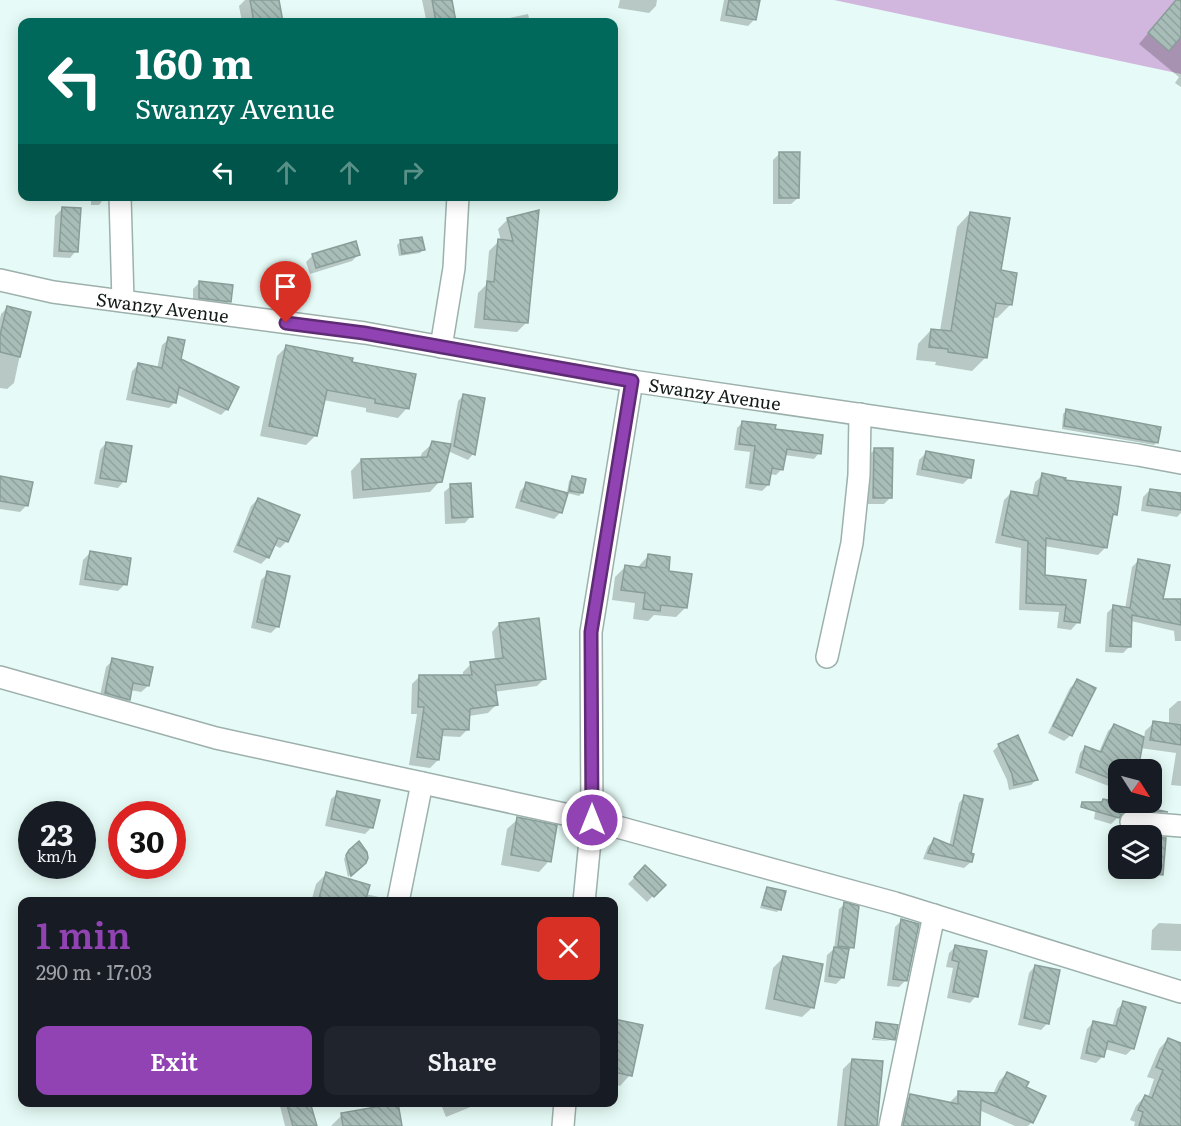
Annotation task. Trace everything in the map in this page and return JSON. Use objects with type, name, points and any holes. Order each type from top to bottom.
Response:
[{"type":"street","points":[[120,201],[123,301]]},
{"type":"street","points":[[441,347],[454,268],[458,201]]},
{"type":"street","name":"Swanzy Avenue","points":[[0,280],[53,292],[364,333],[632,381],[1181,463]]},
{"type":"street","points":[[584,897],[592,820],[591,632],[632,381]]},
{"type":"street","points":[[827,657],[852,543],[859,476],[860,414]]},
{"type":"street","points":[[0,677],[216,738],[592,820],[934,915],[1181,992]]},
{"type":"street","points":[[399,897],[422,783]]},
{"type":"street","points":[[1131,822],[1181,826]]},
{"type":"street","points":[[890,1126],[934,915]]},
{"type":"street","points":[[563,1126],[565,1107]]},
{"type":"shaded area","points":[[834,0],[1181,0],[1181,74]]},
{"type":"building","points":[[250,0],[279,0],[282,18],[253,18]]},
{"type":"building","points":[[432,0],[452,0],[455,18],[435,18]]},
{"type":"building","points":[[729,0],[760,0],[756,20],[726,15]]},
{"type":"building","points":[[1176,0],[1181,0],[1181,37],[1169,51],[1148,33]]},
{"type":"building","points":[[779,152],[800,152],[799,198],[779,198]]},
{"type":"building","points":[[62,207],[81,208],[78,252],[59,251]]},
{"type":"building","points":[[539,210],[528,323],[484,319],[487,281],[494,282],[498,239],[513,241],[507,218]]},
{"type":"building","points":[[970,212],[1010,218],[1001,270],[1017,273],[1012,305],[996,303],[987,358],[929,347],[931,329],[951,331]]},
{"type":"building","points":[[422,237],[425,250],[402,254],[400,240]]},
{"type":"building","points":[[356,241],[360,255],[316,268],[312,254]]},
{"type":"building","points":[[199,281],[233,285],[231,302],[199,298]]},
{"type":"building","points":[[7,306],[31,312],[20,357],[0,352],[0,335]]},
{"type":"building","points":[[168,337],[185,340],[181,359],[239,387],[228,410],[179,387],[176,403],[132,393],[138,363],[162,368]]},
{"type":"building","points":[[286,345],[353,358],[352,362],[416,374],[409,409],[375,403],[375,399],[327,390],[317,436],[269,426]]},
{"type":"building","points":[[463,394],[485,398],[475,455],[454,446]]},
{"type":"building","points":[[1066,409],[1161,427],[1158,443],[1064,426]]},
{"type":"building","points":[[742,421],[776,425],[775,429],[823,435],[821,454],[787,449],[783,470],[772,468],[769,485],[750,483],[755,446],[739,444]]},
{"type":"building","points":[[432,441],[451,444],[442,482],[363,490],[361,459],[427,457]]},
{"type":"building","points":[[106,442],[132,446],[126,482],[100,478]]},
{"type":"building","points":[[874,448],[893,448],[892,498],[873,498]]},
{"type":"building","points":[[926,451],[974,460],[971,478],[922,469]]},
{"type":"building","points":[[1042,473],[1066,478],[1065,480],[1121,487],[1117,515],[1113,514],[1107,548],[1046,538],[1045,575],[1086,580],[1080,623],[1064,621],[1066,605],[1026,603],[1028,541],[1002,535],[1011,491],[1038,496]]},
{"type":"building","points":[[0,476],[33,482],[28,506],[0,501]]},
{"type":"building","points":[[572,476],[586,479],[583,493],[569,491]]},
{"type":"building","points":[[526,482],[568,493],[562,513],[521,501]]},
{"type":"building","points":[[471,483],[473,517],[452,518],[450,484]]},
{"type":"building","points":[[1150,489],[1181,493],[1181,510],[1147,505]]},
{"type":"building","points":[[258,498],[300,515],[288,542],[278,538],[269,558],[238,545]]},
{"type":"building","points":[[90,551],[131,558],[127,585],[85,579]]},
{"type":"building","points":[[648,554],[670,557],[669,571],[692,574],[687,608],[661,605],[660,611],[643,609],[645,593],[621,590],[625,565],[646,568]]},
{"type":"building","points":[[1138,559],[1170,565],[1163,599],[1181,599],[1181,625],[1132,615],[1131,647],[1110,646],[1113,605],[1130,608]]},
{"type":"building","points":[[267,571],[290,576],[279,627],[257,622]]},
{"type":"building","points":[[539,618],[546,679],[495,685],[498,705],[470,709],[469,730],[443,729],[439,760],[417,757],[424,707],[418,707],[419,675],[472,675],[470,662],[503,658],[499,623]]},
{"type":"building","points":[[112,658],[153,667],[149,686],[133,683],[130,700],[105,693]]},
{"type":"building","points":[[1077,679],[1096,688],[1072,736],[1053,726]]},
{"type":"building","points":[[1153,721],[1181,725],[1181,745],[1150,740]]},
{"type":"building","points":[[1114,724],[1144,737],[1140,759],[1108,759],[1108,778],[1080,767],[1085,746],[1101,752]]},
{"type":"building","points":[[1018,735],[1038,780],[1014,785],[1012,774],[998,744]]},
{"type":"building","points":[[337,791],[380,800],[373,828],[331,819]]},
{"type":"building","points":[[964,795],[983,799],[971,853],[974,854],[972,862],[928,853],[934,838],[953,846]]},
{"type":"building","points":[[1103,799],[1108,800],[1108,813],[1123,813],[1119,818],[1081,807],[1082,802],[1102,802]]},
{"type":"building","points":[[517,817],[557,825],[551,862],[511,855]]},
{"type":"building","points":[[1162,837],[1166,838],[1162,875]]},
{"type":"building","points":[[359,841],[367,852],[368,858],[366,863],[351,876],[346,855]]},
{"type":"building","points":[[645,865],[666,885],[654,897],[634,877]]},
{"type":"building","points":[[326,872],[370,885],[366,897],[319,897]]},
{"type":"building","points":[[767,887],[786,891],[781,910],[762,905]]},
{"type":"building","points":[[844,902],[859,906],[854,948],[838,946]]},
{"type":"building","points":[[901,919],[919,924],[907,981],[893,979]]},
{"type":"building","points":[[955,945],[987,951],[978,997],[953,992],[959,962],[952,960]]},
{"type":"building","points":[[834,947],[849,949],[844,978],[829,976]]},
{"type":"building","points":[[783,956],[823,964],[814,1008],[774,999]]},
{"type":"building","points":[[1035,965],[1060,970],[1049,1024],[1024,1018]]},
{"type":"building","points":[[1123,1001],[1146,1007],[1134,1049],[1108,1041],[1104,1057],[1086,1053],[1093,1021],[1116,1026]]},
{"type":"building","points":[[618,1020],[643,1025],[632,1076],[618,1073]]},
{"type":"building","points":[[876,1022],[898,1025],[895,1040],[874,1037]]},
{"type":"building","points":[[1168,1038],[1181,1043],[1181,1126],[1139,1126],[1143,1112],[1138,1110],[1145,1095],[1152,1098],[1163,1070],[1156,1067]]},
{"type":"building","points":[[852,1059],[883,1061],[877,1126],[845,1126]]},
{"type":"building","points":[[1007,1072],[1029,1082],[1026,1087],[1046,1096],[1033,1123],[981,1100],[980,1126],[903,1126],[910,1094],[958,1104],[958,1091],[997,1093]]},
{"type":"building","points":[[287,1107],[311,1107],[317,1126],[293,1126]]},
{"type":"building","points":[[375,1107],[399,1107],[402,1126],[343,1126],[341,1113]]},
{"type":"route","points":[[286,323],[364,333],[632,381],[591,632],[592,820]]}]
